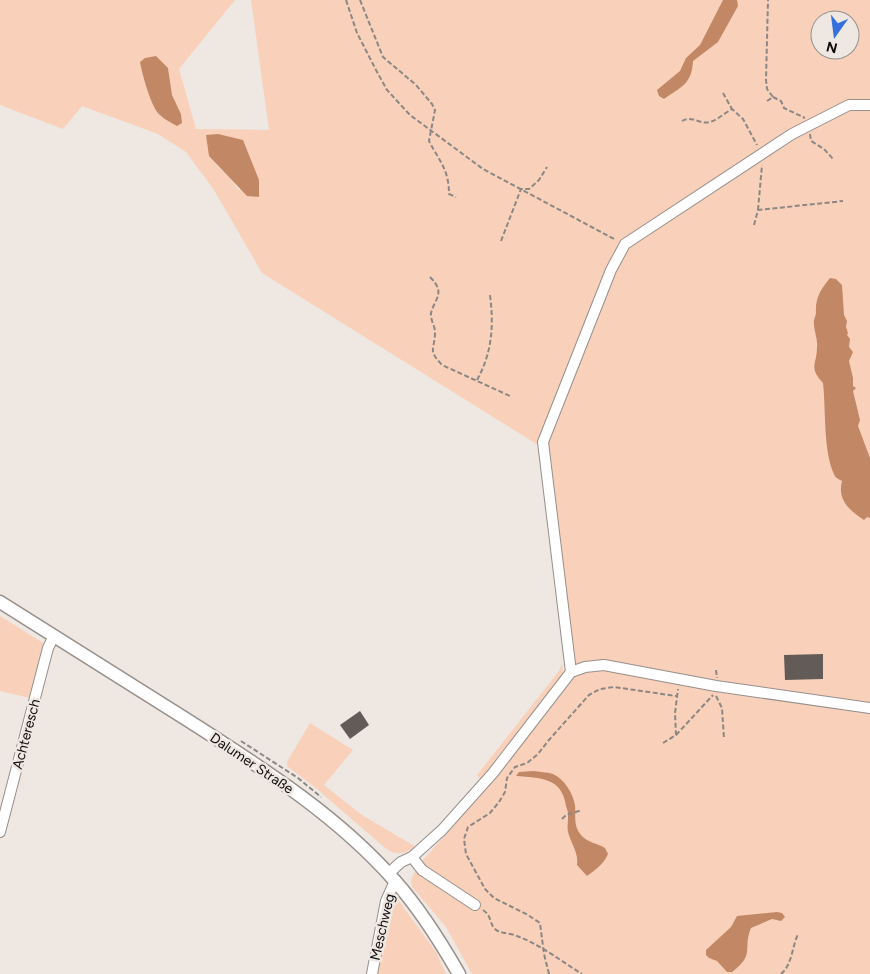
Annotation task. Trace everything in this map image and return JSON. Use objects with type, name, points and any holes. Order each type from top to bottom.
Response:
[{"type":"main road","name":"Dalumer Straße","points":[[0,602],[242,755],[291,789],[342,829],[391,877],[438,938],[459,974]]},
{"type":"street","points":[[571,672],[543,442],[611,270],[625,244],[792,134],[849,105],[870,106]]},
{"type":"street","name":"Achteresch","points":[[0,832],[48,648],[54,636]]},
{"type":"street","points":[[391,877],[401,862],[412,857],[442,830],[493,773],[571,672],[585,667],[604,666],[716,686],[870,708]]},
{"type":"street","points":[[412,857],[422,870],[475,905]]},
{"type":"street","name":"Meschweg","points":[[372,974],[391,877]]},
{"type":"path","points":[[346,0],[358,33],[388,90],[410,115],[483,169],[625,244]]},
{"type":"path","points":[[360,0],[383,56],[416,85],[435,110],[429,141],[445,167],[449,181],[449,194],[456,197]]},
{"type":"path","points":[[767,101],[773,97],[767,89],[766,80],[768,0]]},
{"type":"path","points":[[723,92],[732,109],[744,120],[763,158],[758,210],[754,225]]},
{"type":"path","points":[[682,121],[693,119],[703,123],[710,122],[732,109]]},
{"type":"path","points":[[521,189],[529,189],[539,180],[547,166]]},
{"type":"path","points":[[501,241],[521,189]]},
{"type":"path","points":[[758,210],[843,201]]},
{"type":"path","points":[[430,277],[438,289],[439,297],[430,315],[435,332],[432,349],[435,357],[442,365],[510,396]]},
{"type":"path","points":[[477,381],[485,366],[490,344],[493,318],[490,296]]},
{"type":"path","points":[[676,735],[676,696],[680,684],[679,679]]},
{"type":"path","points":[[549,974],[543,949],[540,923],[528,914],[494,898],[485,889],[466,854],[464,840],[468,827],[490,813],[499,802],[504,792],[507,778],[515,767],[527,763],[538,754],[589,695],[600,689],[614,686],[676,696]]},
{"type":"path","points":[[663,743],[676,735],[714,694],[722,708],[724,739]]},
{"type":"path","points":[[562,819],[566,815],[582,810]]},
{"type":"path","points":[[475,905],[488,914],[494,929],[520,937],[582,974]]},
{"type":"path","points":[[781,974],[785,971],[790,960],[798,934]]},
{"type":"shaded area","points":[[0,0],[235,0],[179,69],[196,129],[269,130],[251,0],[870,0],[870,974],[472,974],[446,927],[412,887],[411,881],[423,860],[491,784],[575,677],[546,442],[538,445],[262,273],[214,190],[186,152],[158,134],[82,106],[63,129],[0,105]],"holes":[[[168,68],[172,95],[181,114],[182,123],[142,70]],[[216,164],[253,166],[259,181],[239,190]]]},
{"type":"shaded area","points":[[723,0],[737,0],[738,6],[718,42],[693,61],[688,80],[680,88],[664,99],[659,96],[657,90],[680,71],[686,58],[700,45]]},
{"type":"shaded area","points":[[156,56],[168,68],[172,95],[181,114],[182,123],[177,126],[157,111],[145,82],[140,62],[145,58]]},
{"type":"shaded area","points":[[218,134],[243,140],[259,180],[259,197],[247,196],[209,156],[206,135]]},
{"type":"shaded area","points":[[830,278],[836,279],[842,285],[847,335],[850,339],[849,347],[853,352],[849,361],[853,386],[856,388],[853,391],[860,420],[858,426],[870,458],[870,518],[867,517],[864,520],[846,504],[841,494],[842,481],[835,476],[830,465],[826,442],[823,383],[818,378],[814,366],[817,353],[814,323],[816,303],[821,290]]},
{"type":"shaded area","points":[[0,616],[43,643],[30,698],[0,691]]},
{"type":"shaded area","points":[[562,663],[563,674],[560,680],[481,780],[477,775],[559,671]]},
{"type":"shaded area","points":[[310,723],[353,750],[324,785],[362,815],[416,847],[397,853],[384,847],[317,789],[287,766],[287,762]]},
{"type":"shaded area","points":[[533,771],[553,774],[564,783],[574,800],[578,832],[587,840],[605,848],[608,854],[606,858],[587,876],[577,865],[576,852],[568,832],[568,812],[560,789],[549,781],[533,777],[516,776],[519,772]]},
{"type":"shaded area","points":[[399,901],[436,952],[446,974],[377,974],[391,902]]},
{"type":"shaded area","points":[[782,913],[785,917],[781,921],[772,919],[751,928],[746,956],[732,972],[727,972],[717,961],[706,955],[706,950],[731,927],[737,916]]},
{"type":"building","points":[[823,654],[823,679],[785,680],[784,655]]},
{"type":"building","points":[[360,711],[369,725],[350,739],[340,725]]}]
